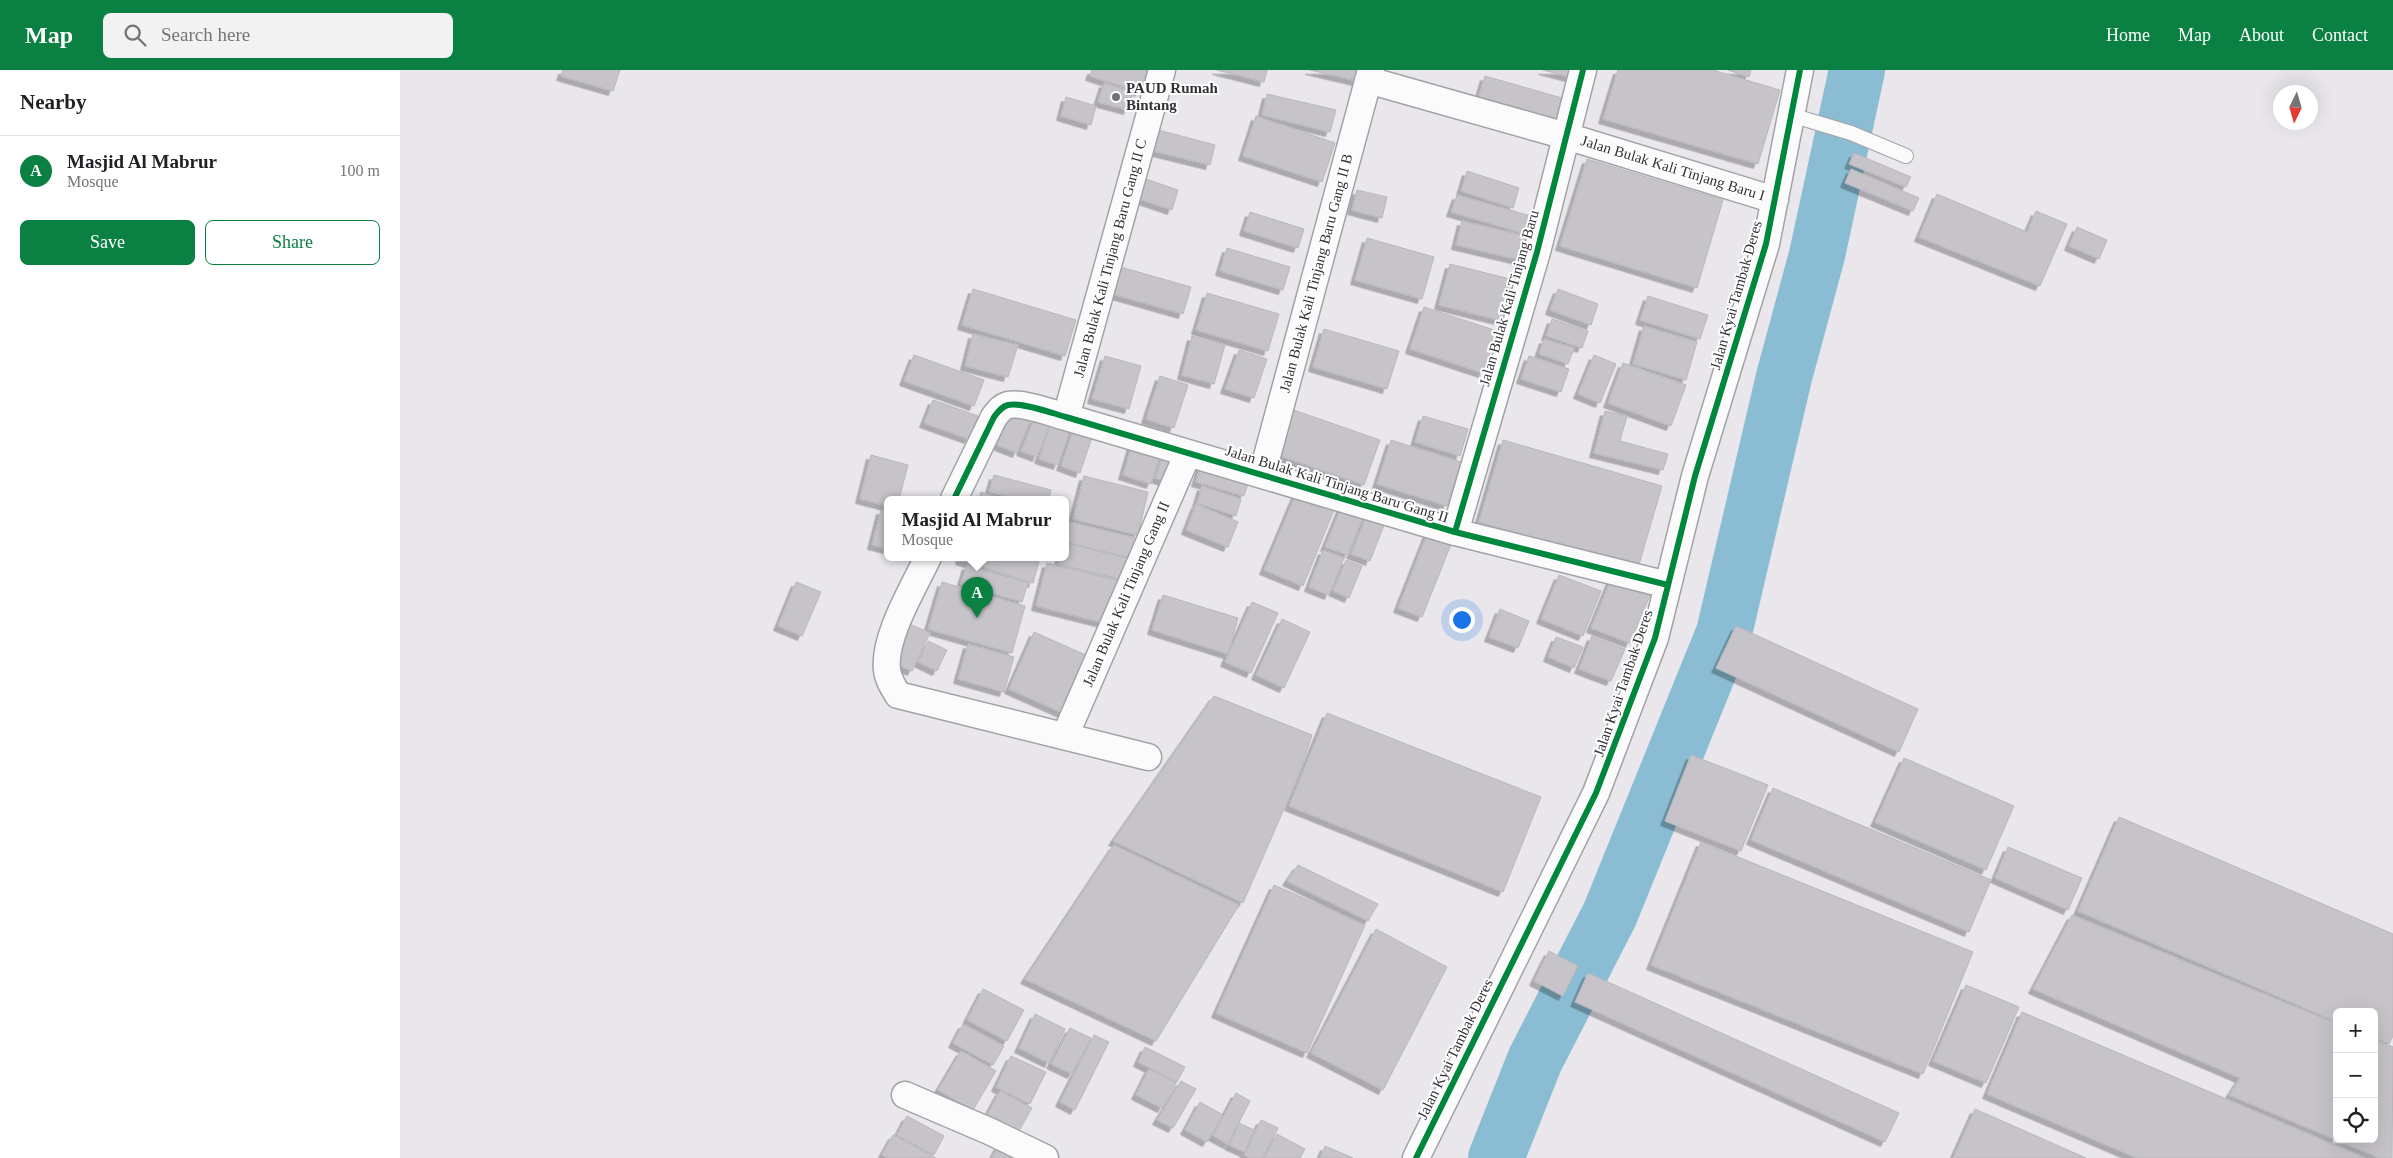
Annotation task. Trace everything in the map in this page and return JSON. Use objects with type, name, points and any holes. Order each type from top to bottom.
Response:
[{"type":"street","name":"Jalan Bulak Kali Tinjang Baru Gang II C","points":[[1066,417],[1162,70]]},
{"type":"street","name":"Jalan Bulak Kali Tinjang Baru","points":[[1455,532],[1536,252],[1583,70]]},
{"type":"street","name":"Jalan Kyai Tambak Deres","points":[[1416,1158],[1596,793],[1655,638],[1694,476],[1766,244],[1800,70]]},
{"type":"street","name":"Jalan Bulak Kali Tinjang Baru I","points":[[1370,75],[1775,200]]},
{"type":"street","name":"Jalan Bulak Kali Tinjang Baru Gang II B","points":[[1262,475],[1370,75]]},
{"type":"street","name":"Jalan Bulak Kali Tinjang Baru Gang II","points":[[955,496],[988,426],[1000,409],[1008,405],[1018,405],[1066,417],[1455,532],[1668,585]]},
{"type":"street","name":"Jalan Bulak Kali Tinjang Gang II","points":[[1065,736],[1188,453]]},
{"type":"street","points":[[926,561],[894,631],[888,652],[887,669],[890,683],[898,695],[1148,757]]},
{"type":"street","points":[[905,1095],[989,1131],[1045,1158]]},
{"type":"lane","points":[[1791,115],[1846,132],[1906,156]]},
{"type":"building","points":[[563,70],[620,70],[613,91],[561,76]]},
{"type":"building","points":[[1092,70],[1147,70],[1140,92],[1090,76]]},
{"type":"building","points":[[1217,70],[1267,70],[1264,82]]},
{"type":"building","points":[[1310,70],[1359,70],[1357,81]]},
{"type":"building","points":[[1543,70],[1576,70],[1574,78]]},
{"type":"building","points":[[1618,70],[1712,70],[1780,90],[1758,164],[1603,119]]},
{"type":"building","points":[[1728,70],[1751,70],[1749,77]]},
{"type":"building","points":[[1485,76],[1569,100],[1560,130],[1476,106]]},
{"type":"building","name":"PAUD Rumah Bintang","points":[[1104,83],[1133,92],[1128,110],[1098,102]]},
{"type":"building","points":[[1267,94],[1336,110],[1330,132],[1262,115]]},
{"type":"building","points":[[1066,97],[1096,106],[1091,125],[1061,116]]},
{"type":"building","points":[[1256,116],[1335,143],[1322,182],[1243,156]]},
{"type":"building","points":[[1151,128],[1215,145],[1210,165],[1145,149]]},
{"type":"building","points":[[1854,153],[1911,177],[1906,187],[1849,164]]},
{"type":"building","points":[[1587,159],[1723,200],[1697,288],[1560,246]]},
{"type":"building","points":[[1851,169],[1919,198],[1913,211],[1845,183]]},
{"type":"building","points":[[1467,171],[1519,188],[1513,208],[1461,191]]},
{"type":"building","points":[[1137,176],[1178,190],[1172,210],[1131,196]]},
{"type":"building","points":[[1357,190],[1387,197],[1382,218],[1352,210]]},
{"type":"building","points":[[1937,194],[2027,232],[2036,211],[2067,224],[2040,286],[1919,237]]},
{"type":"building","points":[[1457,195],[1531,216],[1526,234],[1451,212]]},
{"type":"building","points":[[1250,212],[1304,229],[1298,248],[1244,231]]},
{"type":"building","points":[[1462,221],[1530,237],[1524,261],[1456,245]]},
{"type":"building","points":[[2077,227],[2107,240],[2099,259],[2069,246]]},
{"type":"building","points":[[1367,238],[1434,257],[1422,299],[1355,280]]},
{"type":"building","points":[[1227,248],[1290,267],[1283,290],[1220,271]]},
{"type":"building","points":[[1450,264],[1522,282],[1511,323],[1439,305]]},
{"type":"building","points":[[1117,266],[1191,287],[1183,314],[1109,293]]},
{"type":"building","points":[[973,289],[1076,320],[1065,356],[962,325]]},
{"type":"building","points":[[1558,289],[1598,304],[1591,325],[1550,310]]},
{"type":"building","points":[[1207,293],[1279,314],[1268,351],[1196,330]]},
{"type":"building","points":[[1648,296],[1708,315],[1700,339],[1640,320]]},
{"type":"building","points":[[1424,307],[1497,331],[1483,373],[1410,349]]},
{"type":"building","points":[[1552,319],[1588,331],[1582,348],[1546,336]]},
{"type":"building","points":[[1644,326],[1697,342],[1686,380],[1633,364]]},
{"type":"building","points":[[1324,329],[1399,351],[1387,389],[1313,367]]},
{"type":"building","points":[[973,334],[1018,345],[1008,377],[965,366]]},
{"type":"building","points":[[1192,336],[1225,345],[1214,384],[1182,375]]},
{"type":"building","points":[[1544,339],[1574,348],[1568,364],[1539,354]]},
{"type":"building","points":[[1239,350],[1267,359],[1254,398],[1225,389]]},
{"type":"building","points":[[914,355],[984,380],[974,406],[904,381]]},
{"type":"building","points":[[1594,355],[1616,364],[1600,403],[1578,394]]},
{"type":"building","points":[[1105,356],[1141,366],[1129,409],[1092,399]]},
{"type":"building","points":[[1529,356],[1569,369],[1561,392],[1521,379]]},
{"type":"building","points":[[1623,363],[1686,385],[1671,426],[1608,403]]},
{"type":"building","points":[[1160,376],[1188,385],[1174,428],[1146,419]]},
{"type":"building","points":[[933,400],[978,416],[969,439],[924,423]]},
{"type":"building","points":[[1013,406],[1033,414],[1017,453],[997,445]]},
{"type":"building","points":[[1288,408],[1380,440],[1364,485],[1272,453]]},
{"type":"building","points":[[1605,411],[1627,416],[1620,441],[1668,454],[1663,470],[1594,453]]},
{"type":"building","points":[[1036,413],[1052,419],[1037,457],[1021,451]]},
{"type":"building","points":[[1423,416],[1468,429],[1460,456],[1415,442]]},
{"type":"building","points":[[1053,417],[1072,424],[1058,465],[1039,459]]},
{"type":"building","points":[[1074,428],[1093,434],[1080,473],[1061,466]]},
{"type":"building","points":[[1391,440],[1461,462],[1447,506],[1377,484]]},
{"type":"building","points":[[1503,440],[1662,486],[1638,568],[1479,522]]},
{"type":"building","points":[[1133,441],[1162,450],[1151,484],[1123,475]]},
{"type":"building","points":[[1165,450],[1182,455],[1173,484],[1155,478]]},
{"type":"building","points":[[871,455],[908,465],[900,496],[884,496],[884,505],[860,499]]},
{"type":"building","points":[[1203,459],[1251,474],[1244,496],[1196,482]]},
{"type":"building","points":[[994,475],[1051,490],[1050,496],[1004,496],[989,492]]},
{"type":"building","points":[[1084,476],[1148,492],[1138,535],[1073,519]]},
{"type":"building","points":[[1202,486],[1241,499],[1236,516],[1197,503]]},
{"type":"building","points":[[1298,489],[1336,505],[1303,586],[1264,570]]},
{"type":"building","points":[[981,492],[994,496],[980,496]]},
{"type":"building","points":[[1343,503],[1365,512],[1348,555],[1325,547]]},
{"type":"building","points":[[1196,504],[1238,522],[1228,547],[1186,530]]},
{"type":"building","points":[[881,510],[884,511],[884,548],[872,545]]},
{"type":"building","points":[[1368,512],[1386,520],[1370,561],[1351,554]]},
{"type":"building","points":[[1069,522],[1143,540],[1139,560],[1069,543]]},
{"type":"building","points":[[1428,532],[1452,542],[1422,617],[1398,608]]},
{"type":"building","points":[[1069,544],[1129,559],[1124,580],[1058,564],[1059,561],[1069,561]]},
{"type":"building","points":[[1323,550],[1344,558],[1329,595],[1309,587]]},
{"type":"building","points":[[1346,560],[1362,566],[1349,598],[1333,591]]},
{"type":"building","points":[[963,561],[1039,562],[1033,583]]},
{"type":"building","points":[[1047,563],[1119,581],[1108,624],[1036,606]]},
{"type":"building","points":[[967,565],[1028,583],[1022,602],[961,584]]},
{"type":"building","points":[[1559,575],[1601,591],[1583,636],[1541,619]]},
{"type":"building","points":[[1612,577],[1651,593],[1630,643],[1591,628]]},
{"type":"building","points":[[796,582],[821,592],[802,636],[778,626]]},
{"type":"building","points":[[942,582],[1025,606],[1012,653],[928,629]]},
{"type":"building","points":[[1163,595],[1238,618],[1228,654],[1152,630]]},
{"type":"building","points":[[1252,602],[1278,613],[1251,673],[1225,662]]},
{"type":"building","points":[[1500,609],[1529,621],[1518,648],[1489,637]]},
{"type":"building","points":[[1282,619],[1310,632],[1284,688],[1256,675]]},
{"type":"building","points":[[907,623],[930,633],[912,671],[889,661]]},
{"type":"building","points":[[1736,626],[1918,709],[1899,752],[1716,668]]},
{"type":"building","points":[[1034,632],[1088,656],[1063,713],[1009,689]]},
{"type":"building","points":[[1592,636],[1625,649],[1611,681],[1579,669]]},
{"type":"building","points":[[1556,637],[1583,647],[1574,668],[1548,657]]},
{"type":"building","points":[[928,641],[947,650],[937,671],[918,662]]},
{"type":"building","points":[[968,644],[1014,657],[1004,692],[958,679]]},
{"type":"building","points":[[1214,696],[1312,735],[1301,770],[1243,903],[1113,841]]},
{"type":"building","points":[[1327,713],[1541,797],[1503,892],[1289,806]]},
{"type":"building","points":[[1691,755],[1768,785],[1741,851],[1665,821]]},
{"type":"building","points":[[1904,758],[2014,806],[1986,870],[1875,822]]},
{"type":"building","points":[[1773,788],[1991,880],[1969,932],[1751,840]]},
{"type":"building","points":[[2119,817],[2393,934],[2393,1036],[2389,1044],[2378,1040],[2378,1008],[2333,1008],[2333,1020],[2078,911]]},
{"type":"building","points":[[1701,842],[1973,952],[1923,1074],[1651,965]]},
{"type":"building","points":[[1114,845],[1239,905],[1156,1041],[1025,979]]},
{"type":"building","points":[[2008,847],[2082,878],[2068,910],[1995,878]]},
{"type":"building","points":[[1298,865],[1378,904],[1368,921],[1287,881]]},
{"type":"building","points":[[1274,885],[1365,925],[1307,1053],[1216,1013]]},
{"type":"building","points":[[2072,915],[2333,1022],[2333,1138],[2229,1095],[2240,1078],[2033,989]]},
{"type":"building","points":[[1376,929],[1447,967],[1383,1090],[1311,1053]]},
{"type":"building","points":[[1549,951],[1578,966],[1563,996],[1534,981]]},
{"type":"building","points":[[1588,973],[1899,1113],[1885,1142],[1575,1002]]},
{"type":"building","points":[[1966,985],[2019,1007],[1986,1083],[1933,1061]]},
{"type":"building","points":[[983,989],[1024,1010],[1007,1041],[967,1020]]},
{"type":"building","points":[[2022,1012],[2365,1158],[2137,1158],[1987,1094]]},
{"type":"building","points":[[1035,1014],[1065,1029],[1049,1063],[1019,1048]]},
{"type":"building","points":[[963,1024],[1004,1046],[993,1065],[953,1043]]},
{"type":"building","points":[[1070,1028],[1091,1038],[1072,1074],[1051,1064]]},
{"type":"building","points":[[1094,1035],[1109,1042],[1075,1110],[1060,1102]]},
{"type":"building","points":[[2378,1041],[2393,1047],[2392,1158],[2380,1158],[2344,1143],[2378,1143]]},
{"type":"building","points":[[1145,1047],[1185,1067],[1177,1082],[1138,1062]]},
{"type":"building","points":[[961,1051],[996,1071],[973,1110],[938,1090]]},
{"type":"building","points":[[1011,1056],[1046,1072],[1030,1104],[996,1087]]},
{"type":"building","points":[[1149,1069],[1176,1083],[1162,1108],[1136,1095]]},
{"type":"building","points":[[1181,1081],[1196,1089],[1173,1128],[1157,1120]]},
{"type":"building","points":[[1000,1091],[1032,1108],[1016,1136],[985,1119]]},
{"type":"building","points":[[1236,1093],[1250,1101],[1228,1144],[1213,1136]]},
{"type":"building","points":[[1200,1102],[1223,1115],[1207,1142],[1185,1130]]},
{"type":"building","points":[[1975,1109],[2086,1158],[1953,1158]]},
{"type":"building","points":[[907,1116],[944,1136],[934,1155],[897,1135]]},
{"type":"building","points":[[1261,1120],[1278,1128],[1263,1158],[1249,1158],[1244,1155]]},
{"type":"building","points":[[1239,1123],[1254,1130],[1245,1152],[1229,1145]]},
{"type":"building","points":[[1277,1134],[1305,1149],[1300,1158],[1264,1158]]},
{"type":"building","points":[[893,1135],[936,1158],[888,1158],[882,1155]]},
{"type":"building","points":[[999,1145],[1022,1158],[992,1158]]},
{"type":"building","points":[[1325,1146],[1353,1158],[1320,1158]]},
{"type":"waterway","points":[[1496,1158],[1535,1060],[1610,914],[1724,633],[1784,377],[1817,255],[1857,70]]},
{"type":"cycle path","points":[[1455,532],[1537,252],[1583,70]]},
{"type":"cycle path","points":[[1416,1158],[1596,793],[1655,638],[1695,476],[1766,244],[1800,70]]},
{"type":"cycle path","points":[[955,496],[994,417],[1006,406],[1014,404],[1029,406],[1455,532],[1668,585]]},
{"type":"place","name":"PAUD Rumah Bintang","points":[[1116,97]]},
{"type":"place","name":"Masjid Al Mabrur","points":[[977,618]]}]
